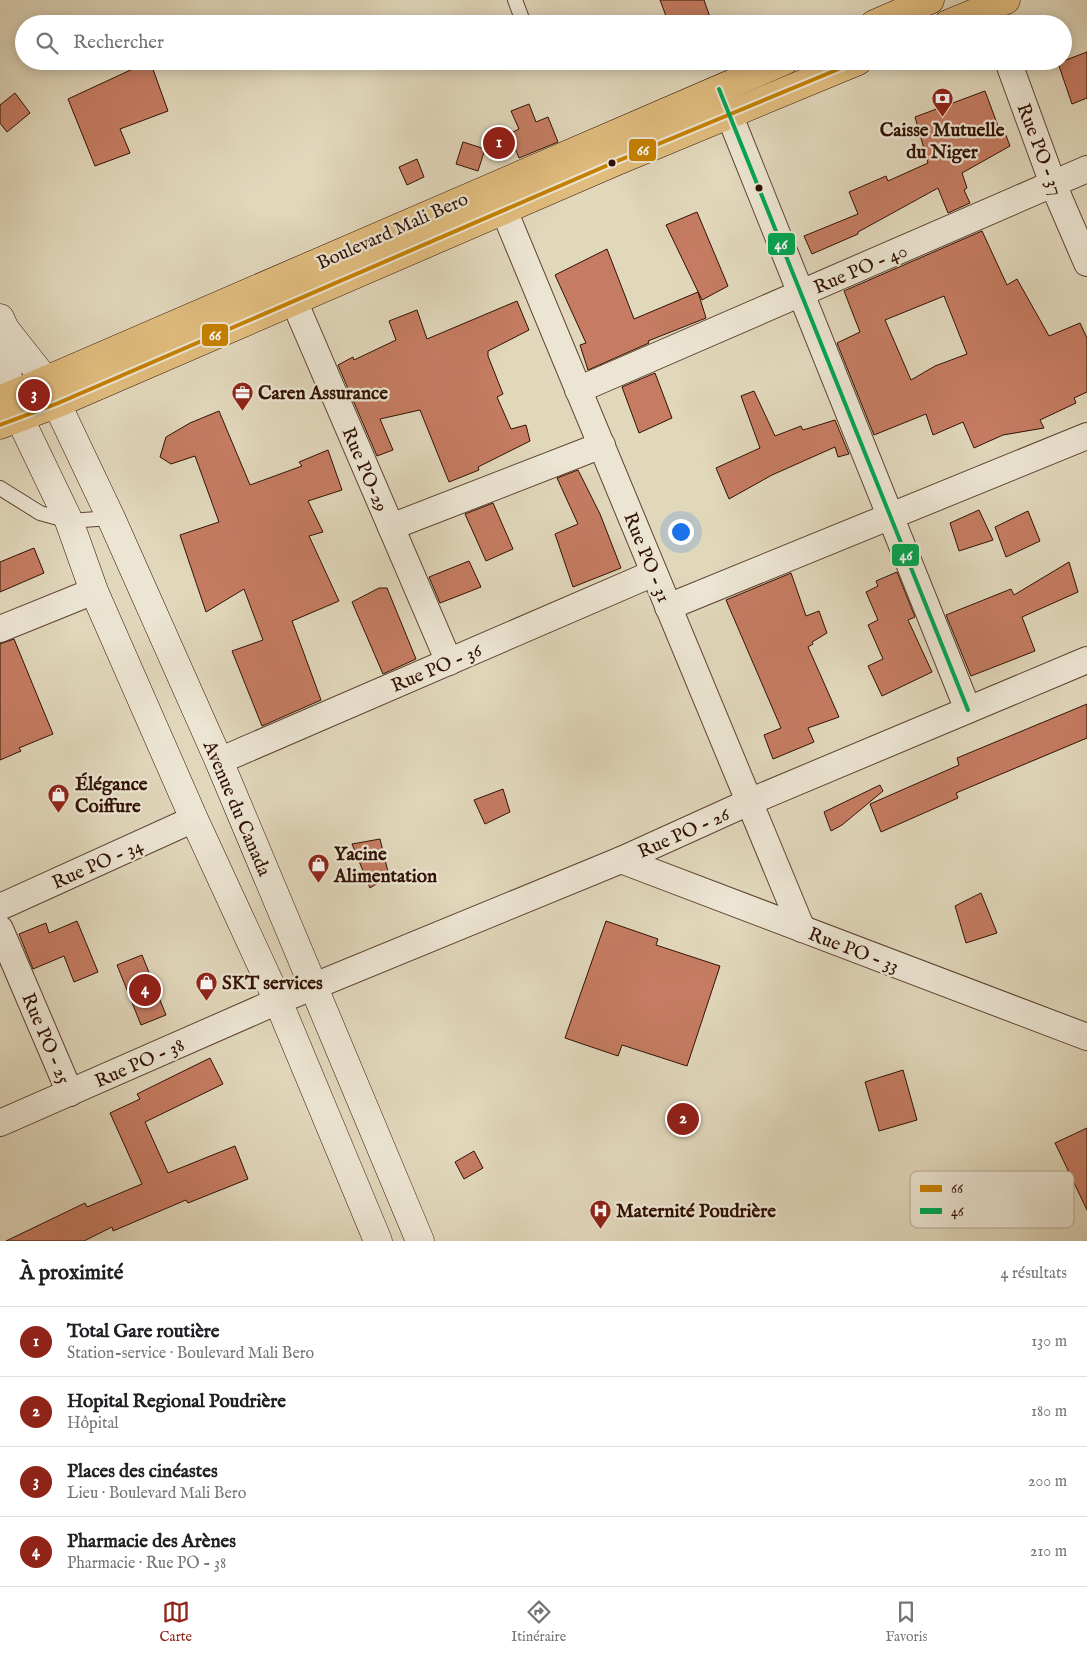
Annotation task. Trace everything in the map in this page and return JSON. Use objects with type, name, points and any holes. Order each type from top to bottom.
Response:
[{"type":"main road","points":[[895,15],[930,0]]},
{"type":"main road","points":[[973,15],[993,8]]},
{"type":"main road","name":"Boulevard Mali Bero","points":[[289,289],[493,185],[763,70]]},
{"type":"main road","name":"Boulevard Mali Bero","points":[[7,410],[289,289],[504,211],[614,162],[836,70]]},
{"type":"main road","points":[[605,137],[614,162]]},
{"type":"street","name":"Rue PO - 37","points":[[1011,70],[1053,184],[1087,263]]},
{"type":"street","points":[[719,89],[968,710]]},
{"type":"street","name":"Rue PO - 40","points":[[578,390],[1087,169]]},
{"type":"street","name":"Rue PO - 31","points":[[493,185],[802,929]]},
{"type":"street","name":"Rue PO-29","points":[[289,289],[449,662]]},
{"type":"street","points":[[2,324],[7,410],[69,521],[94,591],[194,819],[278,1001],[378,1241]]},
{"type":"street","name":"Avenue du Canada","points":[[2,324],[51,392],[110,518],[218,761],[420,1241]]},
{"type":"street","points":[[668,607],[1087,436]]},
{"type":"street","points":[[391,527],[602,444]]},
{"type":"street","name":"Rue PO - 36","points":[[218,761],[654,573]]},
{"type":"street","points":[[0,629],[94,591]]},
{"type":"street","name":"Rue PO - 26","points":[[278,1001],[621,860],[749,802],[1087,660]]},
{"type":"street","name":"Rue PO - 34","points":[[0,907],[194,819]]},
{"type":"street","name":"Rue PO - 33","points":[[621,860],[1087,1037]]},
{"type":"street","name":"Rue PO - 25","points":[[0,929],[70,1093]]},
{"type":"street","name":"Rue PO - 38","points":[[0,1123],[278,1001]]},
{"type":"lane","points":[[515,0],[521,15]]},
{"type":"lane","points":[[0,488],[40,513],[69,521],[110,518]]},
{"type":"building","points":[[660,0],[704,0],[709,15],[666,15]]},
{"type":"building","points":[[1087,52],[1087,98],[1072,104],[1060,70],[1072,70],[1072,58]]},
{"type":"building","points":[[131,70],[153,70],[168,111],[120,129],[130,153],[95,166],[68,99]]},
{"type":"building","points":[[985,91],[998,126],[1002,125],[1010,146],[962,173],[967,188],[964,190],[970,203],[948,213],[938,188],[858,232],[858,234],[812,254],[804,236],[858,214],[849,192],[886,176],[888,181],[928,163],[915,117]]},
{"type":"building","points":[[15,93],[30,113],[7,132],[0,123],[0,105]]},
{"type":"building","points":[[529,104],[536,122],[548,117],[558,142],[519,158],[509,134],[519,129],[511,111]]},
{"type":"building","points":[[463,142],[485,149],[478,171],[456,164]]},
{"type":"building","points":[[417,159],[424,177],[407,185],[399,167]]},
{"type":"building","points":[[697,212],[728,286],[702,300],[666,225]]},
{"type":"building","points":[[982,231],[1007,285],[1017,279],[1049,336],[1080,323],[1087,338],[1087,392],[1074,398],[1076,403],[1040,420],[1044,428],[1003,435],[974,448],[963,422],[933,435],[926,414],[874,435],[837,343],[860,332],[844,291]],"holes":[[[944,296],[967,354],[935,366],[911,380],[885,320]]]},
{"type":"building","points":[[607,249],[634,319],[698,292],[706,318],[648,341],[649,343],[588,370],[580,345],[586,343],[555,275]]},
{"type":"building","points":[[517,301],[529,330],[488,351],[488,356],[503,394],[497,397],[511,429],[526,425],[530,441],[478,467],[479,470],[449,482],[420,410],[380,419],[393,450],[377,456],[338,365],[353,357],[354,360],[396,340],[389,321],[417,310],[427,339]]},
{"type":"building","points":[[655,373],[672,418],[639,433],[622,387]]},
{"type":"building","points":[[754,391],[775,436],[801,426],[803,430],[835,420],[849,454],[838,457],[835,447],[772,475],[729,499],[716,468],[760,448],[741,396]]},
{"type":"building","points":[[219,411],[250,485],[302,466],[299,462],[328,450],[342,490],[308,501],[323,532],[309,536],[339,601],[292,621],[321,700],[262,726],[232,651],[263,640],[244,589],[206,612],[180,535],[219,522],[195,456],[171,464],[160,457],[166,437],[190,423]]},
{"type":"building","points":[[578,470],[600,514],[621,568],[573,587],[555,534],[578,524],[557,478]]},
{"type":"building","points":[[493,503],[513,549],[486,561],[465,514]]},
{"type":"building","points":[[979,510],[993,540],[959,551],[950,523]]},
{"type":"building","points":[[1028,511],[1040,541],[1006,557],[995,527]]},
{"type":"building","points":[[34,548],[44,573],[0,592],[0,562]]},
{"type":"building","points":[[469,561],[481,587],[440,603],[429,577]]},
{"type":"building","points":[[1069,562],[1078,592],[1022,617],[1035,651],[971,676],[946,615],[1011,589],[1014,595]]},
{"type":"building","points":[[897,572],[915,617],[908,620],[932,672],[882,696],[868,666],[883,659],[868,625],[878,620],[866,592],[878,586],[876,581]]},
{"type":"building","points":[[791,573],[806,616],[819,611],[827,633],[812,642],[813,644],[808,647],[839,717],[808,728],[814,742],[773,759],[764,735],[781,728],[726,600]]},
{"type":"building","points":[[379,588],[387,588],[416,659],[383,674],[352,602]]},
{"type":"building","points":[[14,639],[53,734],[19,748],[21,751],[0,760],[0,644]]},
{"type":"building","points":[[1087,704],[1087,738],[956,793],[958,798],[881,832],[870,804],[959,765],[957,758]]},
{"type":"building","points":[[880,785],[883,791],[842,825],[831,831],[824,812]]},
{"type":"building","points":[[503,789],[510,812],[485,824],[474,800]]},
{"type":"building","points":[[380,839],[389,876],[370,888],[352,844]]},
{"type":"building","points":[[981,893],[997,933],[966,943],[955,906]]},
{"type":"building","points":[[77,921],[98,972],[74,982],[64,956],[33,969],[19,934],[46,923],[49,933]]},
{"type":"building","points":[[606,921],[658,939],[656,945],[720,966],[687,1066],[622,1045],[618,1056],[565,1038]]},
{"type":"building","points":[[142,955],[166,1015],[141,1025],[117,965]]},
{"type":"building","points":[[210,1058],[223,1084],[145,1122],[168,1173],[235,1146],[248,1179],[188,1203],[186,1200],[113,1231],[112,1227],[84,1241],[6,1241],[85,1203],[87,1207],[142,1184],[110,1113],[140,1099],[137,1094]]},
{"type":"building","points":[[903,1070],[917,1120],[879,1131],[865,1082]]},
{"type":"building","points":[[1087,1128],[1087,1210],[1074,1183],[1074,1171],[1068,1171],[1055,1143]]},
{"type":"building","points":[[474,1151],[483,1168],[464,1179],[455,1162]]},
{"type":"transit line","name":"66","points":[[0,425],[56,404],[615,162],[836,70]]},
{"type":"transit line","name":"46","points":[[719,89],[968,710]]},
{"type":"place","name":"Caisse Mutuelle du Niger","points":[[942,117]]},
{"type":"place","name":"Total Gare routière","points":[[499,143]]},
{"type":"place","name":"Places des cinéastes","points":[[34,395]]},
{"type":"place","name":"Caren Assurance","points":[[242,411]]},
{"type":"place","name":"Élégance Coiffure","points":[[59,813]]},
{"type":"place","name":"Yacine Alimentation","points":[[318,883]]},
{"type":"place","name":"Pharmacie des Arènes","points":[[145,990]]},
{"type":"place","name":"SKT services","points":[[206,1001]]},
{"type":"place","name":"Hopital Regional Poudrière","points":[[683,1119]]},
{"type":"place","name":"Maternité Poudrière","points":[[600,1229]]}]
